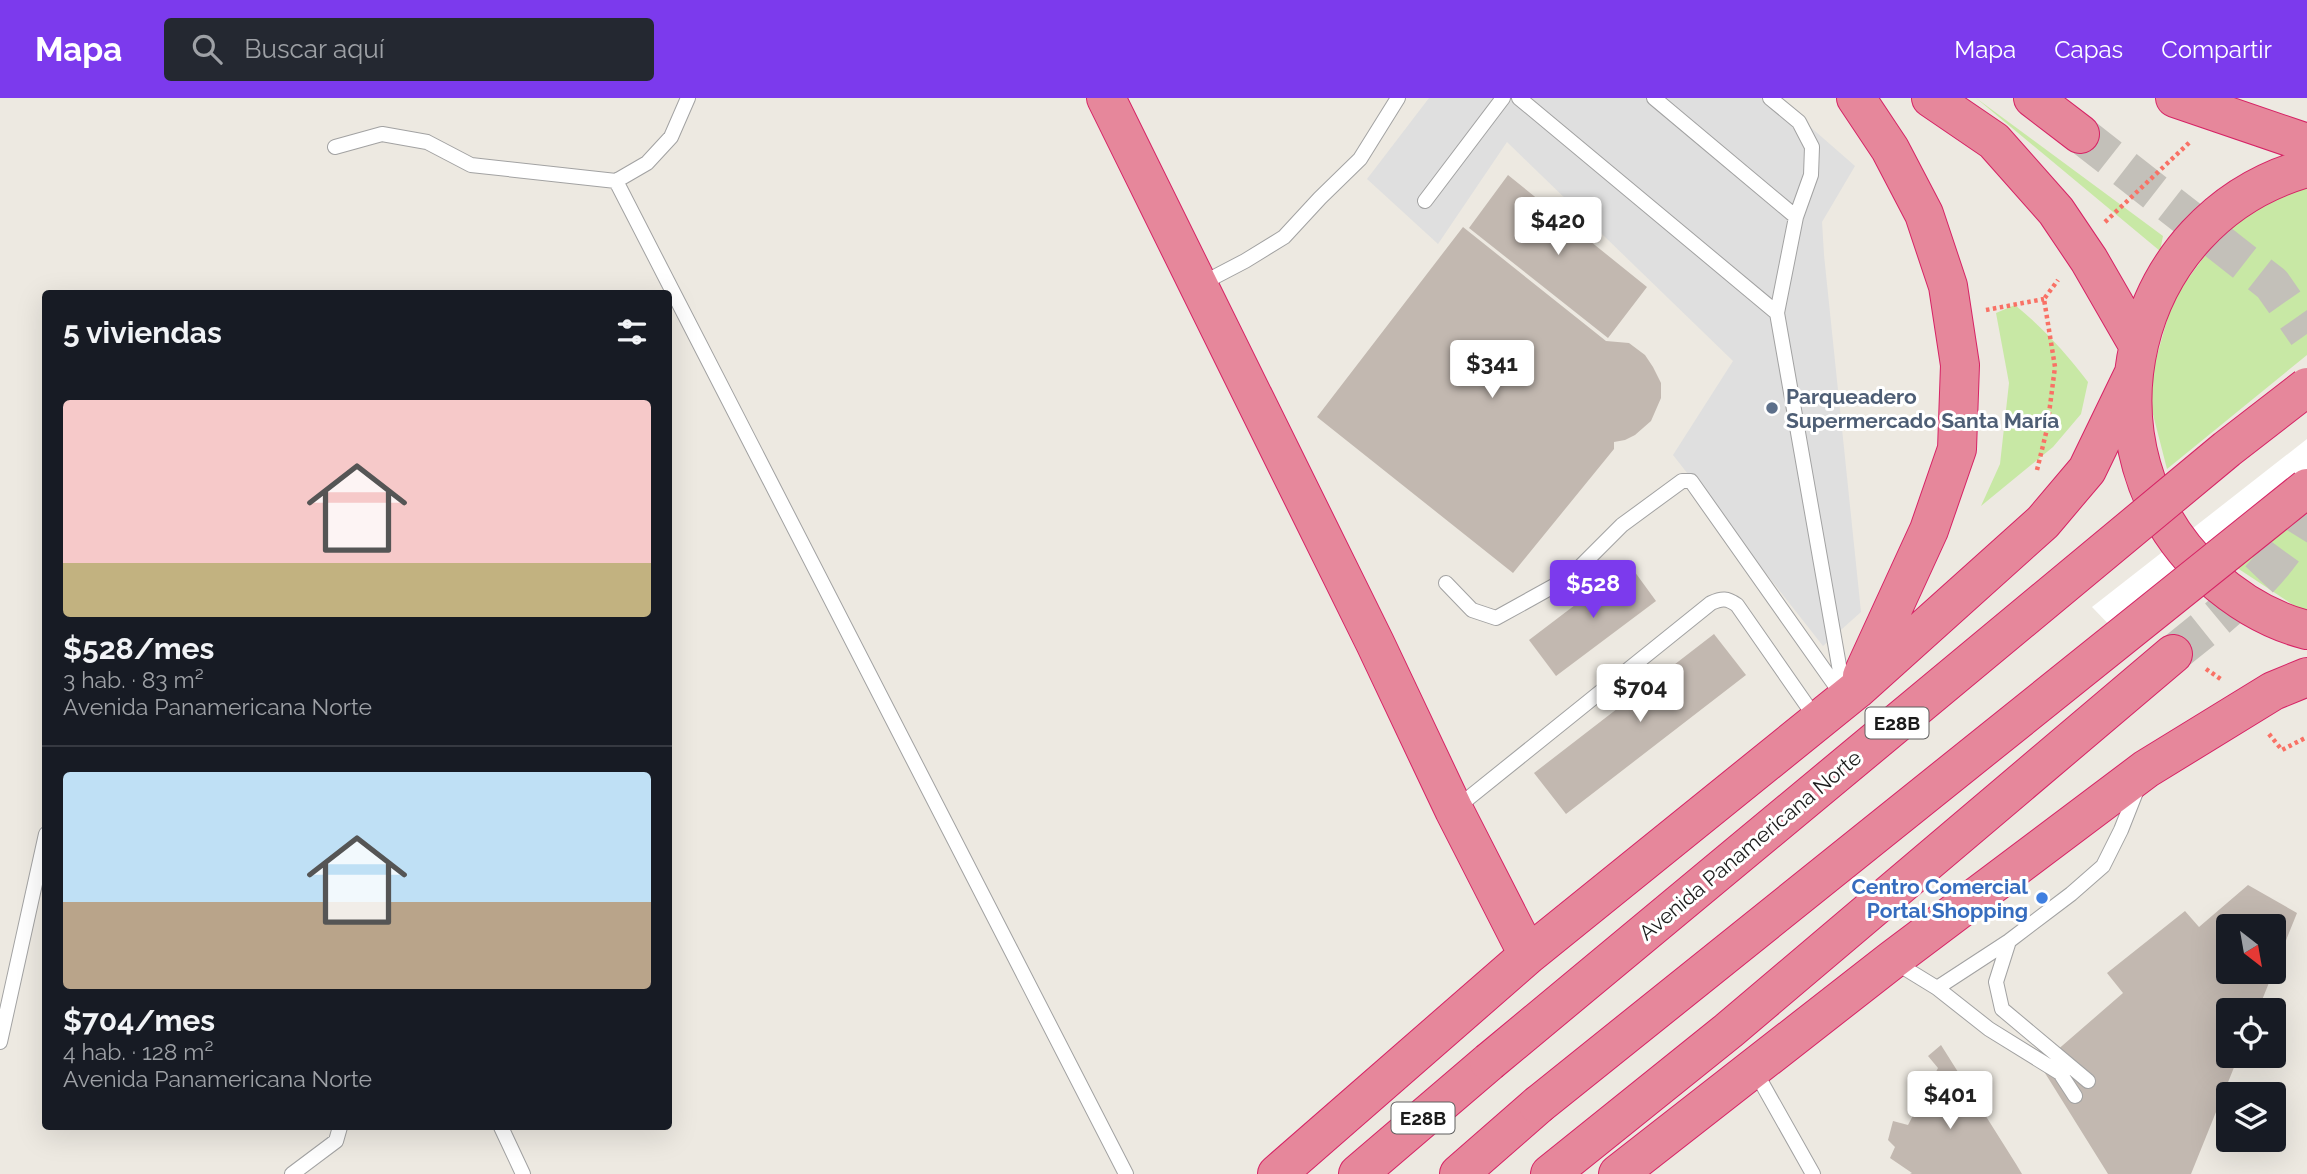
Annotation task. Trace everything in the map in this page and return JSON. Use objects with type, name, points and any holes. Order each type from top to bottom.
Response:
[{"type":"highway","points":[[1106,98],[1454,810],[1528,955]]},
{"type":"highway","points":[[1840,704],[1929,530],[1957,449],[1960,365],[1948,286],[1924,215],[1890,149],[1856,98]]},
{"type":"highway","points":[[1931,98],[1994,141],[2056,211],[2089,260],[2135,360],[2132,415],[2138,455],[2151,493],[2169,529],[2194,561],[2224,588],[2258,611],[2307,630]]},
{"type":"highway","points":[[2033,98],[2080,134]]},
{"type":"highway","points":[[2175,98],[2307,143]]},
{"type":"highway","points":[[1277,1174],[1528,955],[1840,704],[2043,522],[2087,470],[2135,360],[2159,288],[2175,262],[2215,217],[2239,199],[2266,183],[2307,168]]},
{"type":"highway","name":"Avenida Panamericana Norte","points":[[1358,1174],[2227,449],[2307,387]]},
{"type":"highway","points":[[1459,1174],[1538,1105],[2307,488]]},
{"type":"highway","points":[[1550,1174],[1728,1031],[2173,654]]},
{"type":"highway","points":[[1618,1174],[1892,960],[2146,769],[2273,691],[2307,677]]},
{"type":"lane","points":[[335,147],[382,134],[427,142],[471,165],[616,181],[647,163],[671,137],[688,98]]},
{"type":"lane","points":[[1199,285],[1284,237],[1360,159],[1398,98]]},
{"type":"lane","points":[[1425,201],[1503,98]]},
{"type":"lane","points":[[1519,98],[1777,313]]},
{"type":"lane","points":[[1654,98],[1796,217]]},
{"type":"lane","points":[[1770,98],[1799,122],[1812,147],[1811,175],[1796,217],[1777,313],[1840,704]]},
{"type":"lane","points":[[616,181],[1126,1174]]},
{"type":"lane","points":[[1446,583],[1472,610],[1496,618],[1570,577],[1622,526],[1682,481],[1691,481],[1840,704]]},
{"type":"lane","points":[[1454,810],[1721,598],[1737,605],[1840,704]]},
{"type":"lane","points":[[1937,988],[2009,941],[2103,866],[2146,769]]},
{"type":"lane","points":[[0,1042],[42,852]]},
{"type":"lane","points":[[2009,941],[1996,982],[2002,1009],[2088,1081]]},
{"type":"lane","points":[[1892,960],[1937,988],[1989,1029],[2060,1073],[2075,1096]]},
{"type":"lane","points":[[1754,1069],[1813,1174]]},
{"type":"lane","points":[[292,1174],[336,1142],[339,1130]]},
{"type":"lane","points":[[501,1130],[523,1174]]},
{"type":"path","points":[[1953,317],[2044,299]]},
{"type":"green space","points":[[1976,98],[2163,236],[2160,251]]},
{"type":"green space","points":[[2307,185],[2307,355],[2167,469],[2147,391],[2173,299],[2229,223]]},
{"type":"green space","points":[[2015,305],[2054,341],[2088,382],[2081,414],[2053,447],[1981,506],[2000,464],[2009,383],[1996,313]]},
{"type":"green space","points":[[2307,483],[2307,614],[2216,554]]},
{"type":"shaded area","name":"Parqueadero Supermercado Santa María","points":[[1429,98],[1777,98],[1855,166],[1822,222],[1861,612],[1823,646],[1673,455],[1733,361],[1507,142],[1438,244],[1367,179]]},
{"type":"pier","points":[[2307,439],[2307,484],[2120,636],[2092,607]]},
{"type":"building","points":[[1508,175],[1647,287],[1608,338],[1469,228]]},
{"type":"building","points":[[1463,227],[1606,341],[1629,343],[1645,355],[1661,383],[1661,398],[1651,421],[1635,435],[1614,442],[1614,449],[1513,573],[1317,417]]},
{"type":"building","points":[[1629,564],[1656,601],[1556,676],[1529,640]]},
{"type":"building","points":[[1714,634],[1746,675],[1566,814],[1534,773]]},
{"type":"building","points":[[2248,885],[2297,913],[2286,940],[2286,914],[2216,914],[2216,984],[2268,984],[2263,998],[2216,998],[2216,1068],[2234,1068],[2228,1082],[2216,1082],[2216,1112],[2191,1174],[2108,1174],[2040,1065],[2123,993],[2107,973],[2185,911],[2199,927]]},
{"type":"building","points":[[1941,1045],[2022,1174],[1910,1174],[1912,1173],[1890,1158],[1895,1147],[1888,1140],[1893,1121],[1908,1125],[1938,1068],[1928,1056]]},
{"type":"tunnel","points":[[2080,134],[2272,284],[2307,334]]},
{"type":"tunnel","points":[[2173,654],[2231,607],[2266,572],[2281,554],[2307,511]]},
{"type":"place","name":"Parqueadero Supermercado Santa María","points":[[1772,408]]},
{"type":"place","name":"Centro Comercial Portal Shopping","points":[[2042,898]]}]
